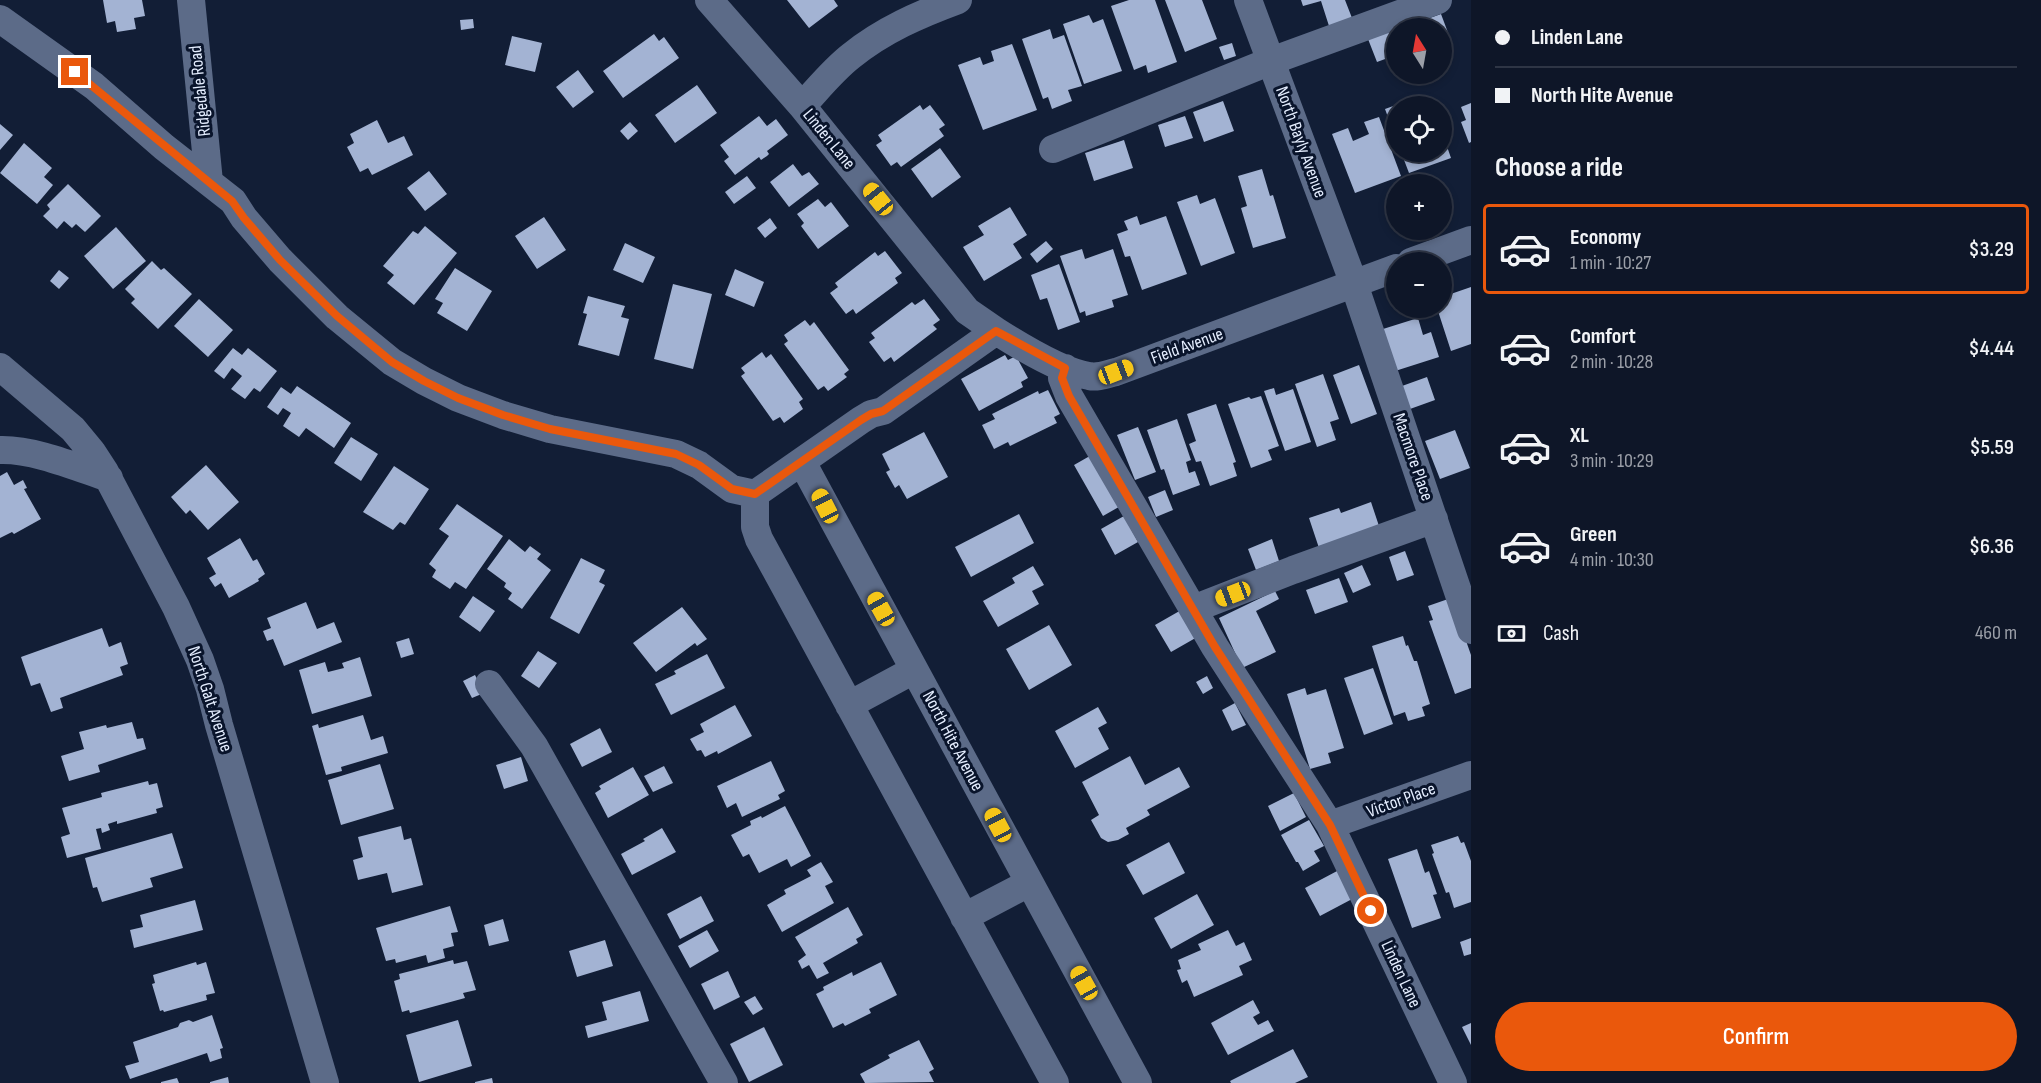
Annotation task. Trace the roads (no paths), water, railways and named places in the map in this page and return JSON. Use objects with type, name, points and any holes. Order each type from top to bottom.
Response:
[{"type":"street","name":"Ridgedale Road","points":[[191,0],[209,182]]},
{"type":"street","name":"Linden Lane","points":[[710,0],[802,106],[968,311],[996,331]]},
{"type":"street","points":[[802,106],[833,71],[851,55],[889,30],[958,0]]},
{"type":"street","name":"North Bayly Avenue","points":[[1248,0],[1354,284]]},
{"type":"street","points":[[1053,149],[1271,62],[1438,0]]},
{"type":"street","points":[[0,19],[94,86],[232,201],[280,260],[337,316],[392,362],[458,398],[503,415],[550,429],[676,454],[699,465],[732,489],[765,488],[861,420],[883,411],[996,331]]},
{"type":"street","points":[[1439,252],[1471,240]]},
{"type":"street","name":"Field Avenue","points":[[996,331],[1065,368],[1097,377],[1116,372],[1386,272]]},
{"type":"street","name":"Macmore Place","points":[[1354,284],[1471,630]]},
{"type":"street","name":"North Galt Avenue","points":[[0,367],[73,429],[92,452],[109,478],[176,607],[200,660],[210,689],[325,1083]]},
{"type":"street","name":"Linden Lane","points":[[1065,368],[1062,378],[1069,396],[1215,647],[1330,825],[1453,1083]]},
{"type":"street","points":[[0,450],[10,449],[39,456],[109,478]]},
{"type":"street","name":"North Hite Avenue","points":[[802,462],[1138,1083]]},
{"type":"street","points":[[765,488],[755,527],[759,539],[1055,1083]]},
{"type":"street","points":[[1193,609],[1434,519]]},
{"type":"street","points":[[849,705],[914,670]]},
{"type":"street","points":[[489,684],[534,746],[724,1083]]},
{"type":"street","name":"Victor Place","points":[[1330,825],[1471,775]]},
{"type":"street","points":[[964,917],[1029,883]]}]
